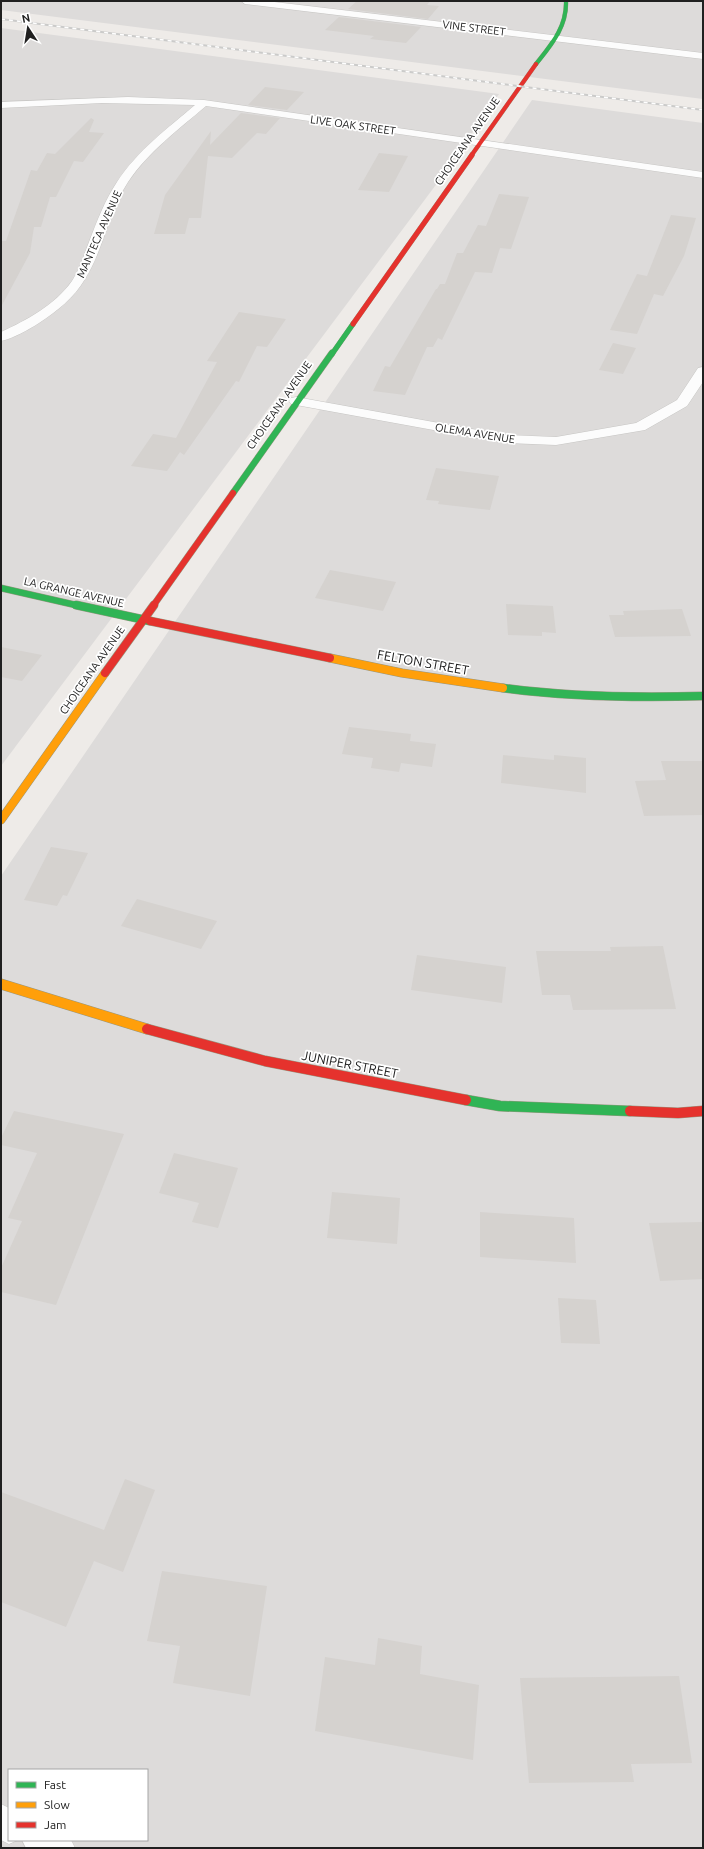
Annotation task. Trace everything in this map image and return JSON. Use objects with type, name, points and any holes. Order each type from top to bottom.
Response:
[{"type":"street","name":"VINE STREET","points":[[245,1],[703,56]]},
{"type":"street","name":"CHOICEANA AVENUE","points":[[1,820],[563,25],[568,7],[566,1]]},
{"type":"street","name":"LIVE OAK STREET","points":[[1,106],[120,99],[204,103],[703,175]]},
{"type":"street","name":"MANTECA AVENUE","points":[[1,337],[17,330],[55,306],[75,285],[87,263],[104,218],[123,181],[144,155],[204,103]]},
{"type":"street","name":"OLEMA AVENUE","points":[[296,402],[505,439],[556,442],[640,427],[682,403],[703,371]]},
{"type":"street","name":"LA GRANGE AVENUE","points":[[1,588],[142,619]]},
{"type":"street","name":"FELTON STREET","points":[[142,619],[402,673],[542,694],[643,699],[703,696]]},
{"type":"street","name":"JUNIPER STREET","points":[[1,984],[178,1039],[360,1081],[500,1106],[678,1113],[703,1111]]},
{"type":"street","points":[[42,1841],[57,1848]]},
{"type":"shaded area","points":[[1,1],[703,1],[703,99],[1,10]]},
{"type":"shaded area","points":[[1,28],[499,94],[441,178],[1,766]]},
{"type":"shaded area","points":[[532,100],[703,123],[703,1848],[1,1848],[1,876]]},
{"type":"building","points":[[357,1],[430,1],[427,5],[439,6],[428,19],[348,9]]},
{"type":"building","points":[[339,17],[421,27],[406,43],[370,39],[374,36],[325,30]]},
{"type":"building","points":[[265,87],[304,92],[287,110],[248,105]]},
{"type":"building","points":[[241,113],[280,118],[266,134],[257,133],[232,158],[208,156],[201,218],[189,218],[185,234],[154,234],[165,195],[211,131],[210,145]]},
{"type":"building","points":[[91,118],[94,120],[89,132],[104,133],[83,162],[74,161],[56,197],[50,197],[41,227],[34,227],[30,253],[1,307],[1,241],[6,241],[31,170],[37,171],[47,153],[55,154]]},
{"type":"building","points":[[379,153],[408,156],[389,192],[358,190]]},
{"type":"building","points":[[499,194],[529,197],[511,249],[500,248],[492,273],[475,272],[442,340],[438,338],[433,347],[427,347],[405,395],[373,391],[385,366],[390,367],[436,289],[440,284],[445,284],[457,253],[463,253],[478,225],[486,226]]},
{"type":"building","points":[[671,215],[696,218],[684,256],[663,296],[654,294],[637,334],[610,330],[637,274],[647,276]]},
{"type":"building","points":[[239,312],[286,319],[267,347],[257,346],[239,382],[236,381],[184,455],[180,452],[167,471],[131,466],[153,434],[176,438],[217,362],[207,361]]},
{"type":"building","points":[[613,343],[636,348],[623,374],[599,370]]},
{"type":"building","points":[[436,468],[499,476],[490,510],[438,504],[439,501],[426,500]]},
{"type":"building","points":[[330,570],[396,582],[383,611],[315,598]]},
{"type":"building","points":[[506,604],[553,606],[556,633],[542,632],[542,636],[508,635]]},
{"type":"building","points":[[682,609],[691,636],[615,637],[609,615],[624,615],[623,611]]},
{"type":"building","points":[[1,647],[42,655],[22,681],[1,677]]},
{"type":"building","points":[[349,727],[411,734],[410,741],[436,744],[432,767],[401,763],[399,772],[371,768],[373,758],[342,754]]},
{"type":"building","points":[[503,755],[554,760],[554,755],[586,758],[586,793],[501,783]]},
{"type":"building","points":[[661,761],[703,761],[703,815],[644,816],[635,781],[666,780]]},
{"type":"building","points":[[51,847],[88,853],[67,896],[63,895],[57,906],[24,900]]},
{"type":"building","points":[[137,899],[217,921],[201,949],[121,926]]},
{"type":"building","points":[[663,946],[676,1009],[573,1010],[570,995],[542,995],[536,951],[611,951],[610,947]]},
{"type":"building","points":[[417,955],[506,967],[502,1003],[411,990]]},
{"type":"building","points":[[14,1111],[124,1134],[56,1305],[1,1292],[1,1268],[22,1221],[8,1218],[37,1153],[1,1145],[1,1138]]},
{"type":"building","points":[[174,1153],[238,1168],[218,1228],[192,1222],[199,1203],[159,1193]]},
{"type":"building","points":[[332,1192],[400,1198],[397,1244],[327,1238]]},
{"type":"building","points":[[480,1212],[574,1218],[576,1263],[480,1257]]},
{"type":"building","points":[[703,1222],[703,1279],[660,1281],[649,1223]]},
{"type":"building","points":[[558,1298],[596,1300],[600,1344],[561,1343]]},
{"type":"building","points":[[125,1479],[155,1490],[123,1572],[94,1561],[66,1627],[1,1602],[1,1492],[104,1530]]},
{"type":"building","points":[[162,1571],[267,1586],[250,1696],[173,1683],[180,1646],[147,1641]]},
{"type":"building","points":[[378,1638],[422,1646],[420,1674],[479,1685],[473,1760],[315,1731],[325,1657],[375,1665]]},
{"type":"building","points":[[679,1676],[692,1763],[631,1764],[634,1782],[529,1783],[520,1678]]},
{"type":"railway","points":[[1,19],[703,110]]},
{"type":"traffic: fast","points":[[536,64],[562,27],[565,18],[566,1]]},
{"type":"traffic: fast","points":[[233,493],[353,324]]},
{"type":"traffic: fast","points":[[1,588],[150,621]]},
{"type":"traffic: fast","points":[[503,688],[578,696],[703,696]]},
{"type":"traffic: fast","points":[[466,1100],[500,1106],[630,1111]]},
{"type":"traffic: slow","points":[[330,658],[402,673],[503,688]]},
{"type":"traffic: slow","points":[[1,820],[105,673]]},
{"type":"traffic: slow","points":[[1,984],[147,1029]]},
{"type":"traffic: jam","points":[[353,324],[536,64]]},
{"type":"traffic: jam","points":[[105,673],[233,493]]},
{"type":"traffic: jam","points":[[150,621],[330,658]]},
{"type":"traffic: jam","points":[[147,1029],[186,1041],[265,1061],[466,1100]]},
{"type":"traffic: jam","points":[[630,1111],[678,1113],[703,1111]]}]
